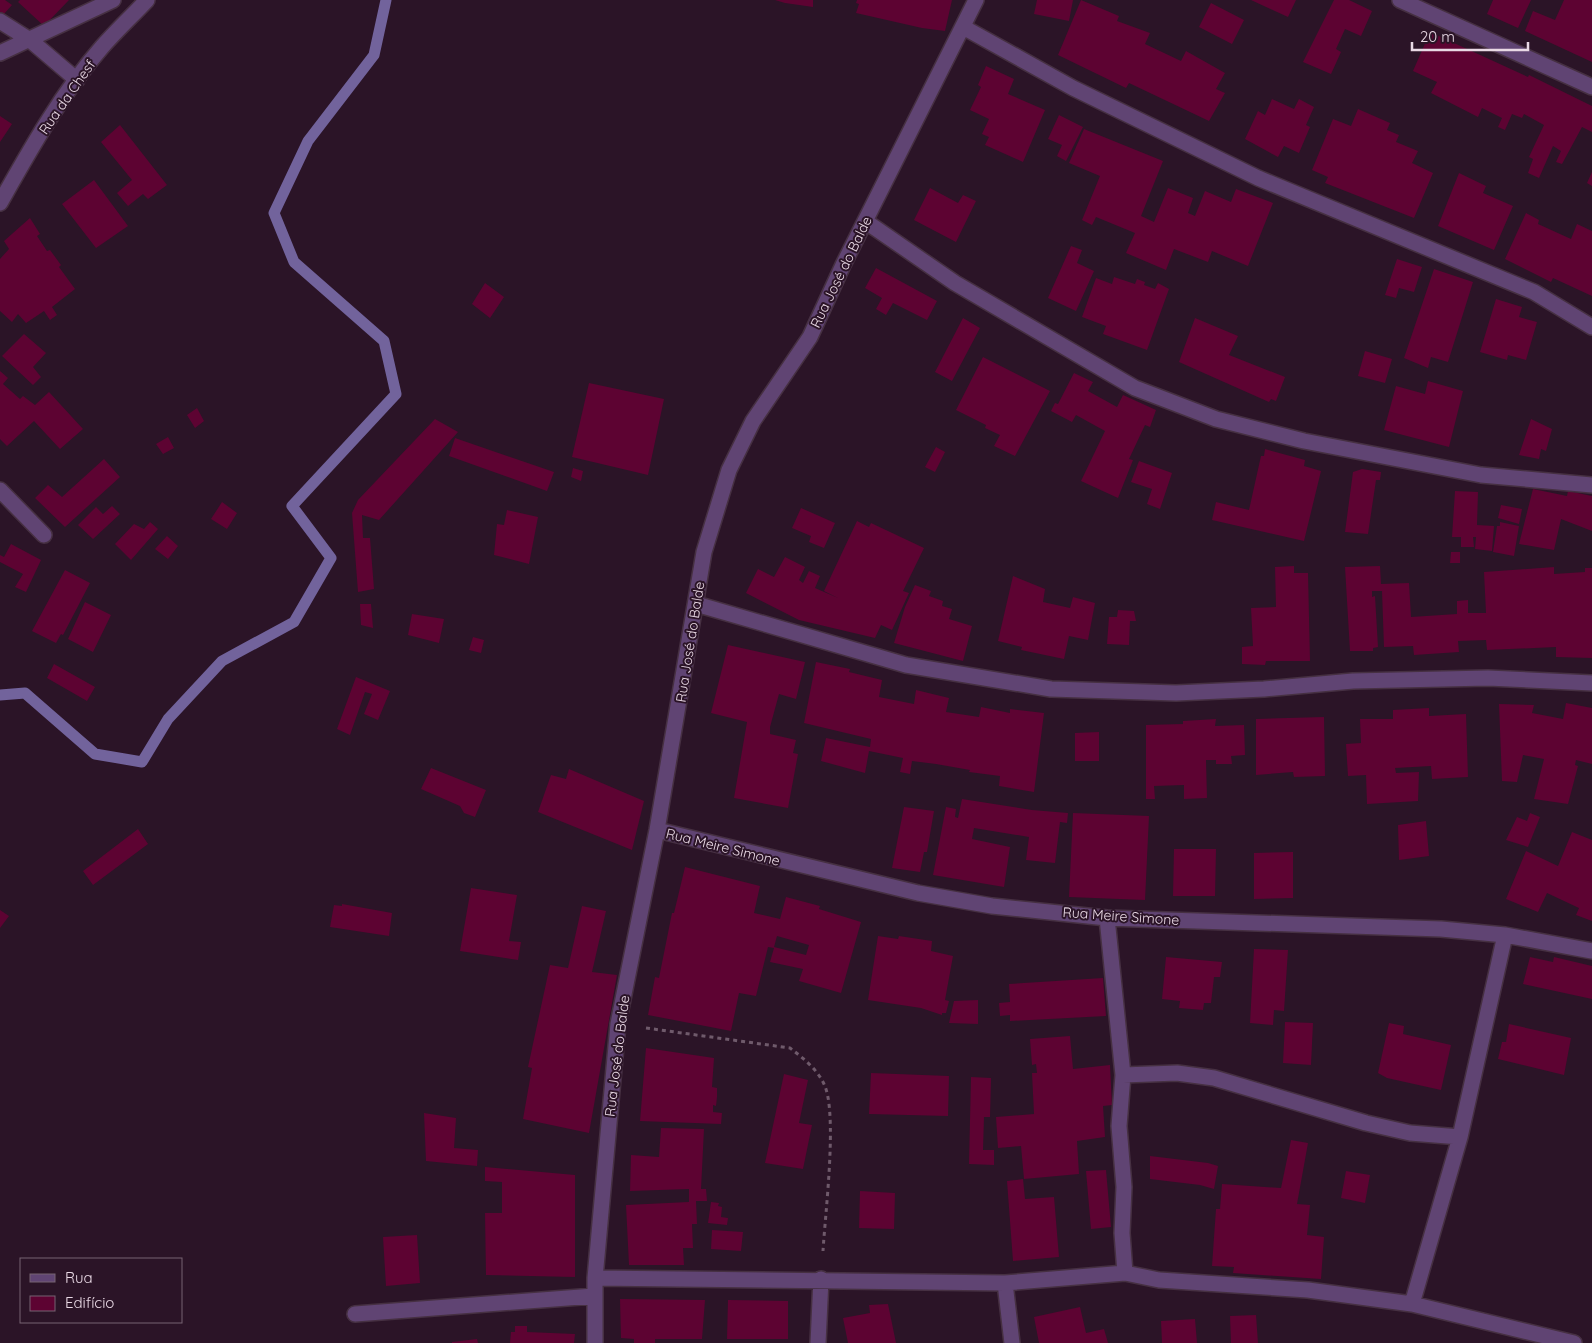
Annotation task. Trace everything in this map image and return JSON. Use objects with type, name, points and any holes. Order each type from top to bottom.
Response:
[{"type":"street","points":[[0,53],[113,0]]},
{"type":"street","name":"Rua da Chesf","points":[[0,203],[31,148],[77,80],[102,48],[147,0]]},
{"type":"street","name":"Rua José do Balde","points":[[595,1343],[595,1278],[618,1024],[657,830],[704,552],[729,470],[754,421],[810,337],[865,221],[976,0]]},
{"type":"street","points":[[1400,0],[1592,87]]},
{"type":"street","points":[[0,21],[30,40],[77,80]]},
{"type":"street","points":[[963,27],[1073,88],[1258,178],[1534,292],[1592,327]]},
{"type":"street","points":[[865,221],[956,283],[1136,388],[1216,419],[1304,442],[1481,475],[1592,485]]},
{"type":"street","points":[[0,490],[44,535]]},
{"type":"street","points":[[696,604],[906,665],[1051,689],[1176,693],[1353,681],[1488,678],[1592,683]]},
{"type":"street","name":"Rua Meire Simone","points":[[657,830],[918,893],[992,906],[1107,918],[1441,929],[1505,934],[1592,952]]},
{"type":"street","points":[[1107,918],[1123,1075],[1119,1126],[1124,1187],[1122,1233],[1125,1273]]},
{"type":"street","points":[[1412,1304],[1460,1137],[1505,934]]},
{"type":"street","points":[[1123,1075],[1177,1073],[1214,1078],[1366,1123],[1410,1133],[1460,1137]]},
{"type":"street","points":[[595,1278],[821,1279],[900,1283],[1005,1283],[1125,1273],[1159,1280],[1308,1290],[1412,1304],[1574,1343]]},
{"type":"street","points":[[818,1343],[821,1279]]},
{"type":"street","points":[[1005,1283],[1012,1343]]},
{"type":"street","points":[[355,1314],[594,1296]]},
{"type":"path","points":[[618,1024],[790,1048],[809,1064],[824,1085],[831,1116],[821,1279]]},
{"type":"building","points":[[0,0],[5,0],[12,5],[3,15],[0,13]]},
{"type":"building","points":[[20,0],[69,0],[44,26],[18,2]]},
{"type":"building","points":[[775,0],[813,0],[813,7],[785,3]]},
{"type":"building","points":[[857,0],[952,0],[945,31],[922,28],[856,13],[859,4],[856,3]]},
{"type":"building","points":[[1037,0],[1073,0],[1069,21],[1034,14]]},
{"type":"building","points":[[1081,0],[1119,16],[1117,21],[1150,33],[1145,44],[1181,61],[1186,51],[1225,73],[1216,89],[1225,93],[1209,121],[1129,83],[1126,88],[1058,55]]},
{"type":"building","points":[[1251,0],[1296,0],[1288,17]]},
{"type":"building","points":[[1334,0],[1349,0],[1372,11],[1361,36],[1345,29],[1336,49],[1341,52],[1331,74],[1303,62]]},
{"type":"building","points":[[1493,0],[1531,0],[1518,28],[1487,14]]},
{"type":"building","points":[[1564,0],[1592,0],[1592,62],[1525,31],[1533,11],[1555,20]]},
{"type":"building","points":[[1211,3],[1244,20],[1232,44],[1199,27]]},
{"type":"building","points":[[1430,32],[1528,77],[1529,75],[1592,106],[1592,132],[1582,127],[1562,164],[1556,162],[1561,151],[1553,146],[1539,178],[1528,173],[1533,159],[1529,157],[1544,125],[1524,114],[1522,118],[1512,114],[1505,130],[1498,127],[1502,118],[1482,108],[1478,117],[1431,93],[1437,82],[1413,71]]},
{"type":"building","points":[[986,66],[1014,79],[1008,94],[1045,110],[1023,162],[985,145],[989,137],[982,134],[989,119],[970,110],[981,87],[978,85]]},
{"type":"building","points":[[1272,99],[1294,109],[1299,99],[1314,107],[1306,125],[1310,127],[1299,153],[1284,146],[1278,157],[1245,139],[1258,111],[1265,115]]},
{"type":"building","points":[[1358,109],[1390,123],[1387,130],[1399,135],[1396,142],[1418,151],[1412,163],[1433,173],[1414,218],[1325,183],[1328,177],[1312,170],[1333,119],[1351,126]]},
{"type":"building","points":[[1059,115],[1083,127],[1066,161],[1057,156],[1062,145],[1048,139]]},
{"type":"building","points":[[0,116],[12,124],[0,142]]},
{"type":"building","points":[[120,125],[167,185],[148,199],[143,194],[128,206],[117,193],[132,180],[101,142]]},
{"type":"building","points":[[1084,129],[1163,161],[1141,216],[1154,222],[1168,188],[1193,198],[1188,213],[1195,216],[1205,191],[1231,202],[1236,189],[1273,203],[1248,266],[1212,251],[1208,262],[1174,249],[1166,270],[1126,253],[1135,233],[1096,217],[1092,225],[1082,220],[1100,176],[1069,163]]},
{"type":"building","points":[[1592,172],[1592,186],[1587,183]]},
{"type":"building","points":[[1459,173],[1486,186],[1483,193],[1513,206],[1494,250],[1438,226]]},
{"type":"building","points":[[94,180],[128,226],[96,248],[62,204]]},
{"type":"building","points":[[930,188],[958,203],[963,195],[976,201],[956,242],[914,220]]},
{"type":"building","points":[[1526,213],[1539,220],[1538,224],[1571,239],[1577,224],[1592,231],[1592,296],[1553,278],[1551,282],[1505,259]]},
{"type":"building","points":[[30,218],[40,234],[37,236],[47,251],[50,250],[61,265],[59,267],[75,289],[52,307],[57,315],[50,320],[44,311],[26,323],[18,314],[12,322],[0,311],[0,259],[9,249],[4,241]]},
{"type":"building","points":[[1071,246],[1082,250],[1077,263],[1094,271],[1076,311],[1048,298]]},
{"type":"building","points":[[1397,259],[1422,267],[1414,292],[1399,288],[1396,298],[1385,295]]},
{"type":"building","points":[[876,268],[937,301],[927,320],[893,303],[886,315],[876,309],[882,298],[865,288]]},
{"type":"building","points":[[1434,269],[1473,282],[1448,362],[1431,357],[1428,368],[1404,358]]},
{"type":"building","points":[[1114,277],[1135,284],[1137,279],[1145,282],[1144,285],[1155,289],[1158,283],[1169,289],[1147,350],[1103,334],[1106,326],[1082,317],[1096,278],[1112,284]]},
{"type":"building","points":[[485,283],[504,297],[490,318],[472,304]]},
{"type":"building","points":[[1496,299],[1522,307],[1519,317],[1537,322],[1526,360],[1508,355],[1507,360],[1480,352]]},
{"type":"building","points":[[963,318],[980,328],[952,381],[935,372]]},
{"type":"building","points":[[1195,318],[1238,336],[1229,355],[1285,377],[1276,401],[1271,399],[1269,402],[1179,362]]},
{"type":"building","points":[[24,334],[46,353],[33,367],[41,377],[33,385],[2,356]]},
{"type":"building","points":[[1365,351],[1392,359],[1385,383],[1358,376]]},
{"type":"building","points":[[983,357],[1050,391],[1015,456],[994,446],[1000,435],[985,428],[986,425],[956,410]]},
{"type":"building","points":[[0,371],[8,378],[3,384],[20,399],[23,396],[35,405],[49,392],[83,429],[60,449],[34,421],[7,446],[0,439]]},
{"type":"building","points":[[1074,373],[1093,382],[1088,391],[1117,407],[1123,395],[1156,410],[1150,427],[1145,425],[1129,459],[1133,460],[1118,498],[1081,481],[1105,431],[1076,415],[1072,422],[1051,411],[1055,403],[1058,404]]},
{"type":"building","points":[[1428,381],[1463,391],[1449,447],[1384,430],[1396,386],[1425,394]]},
{"type":"building","points":[[589,383],[664,399],[648,475],[572,457]]},
{"type":"building","points":[[197,408],[204,421],[195,428],[187,415]]},
{"type":"building","points":[[435,419],[458,432],[379,520],[362,515],[363,538],[370,538],[374,589],[358,592],[352,513],[358,500]]},
{"type":"building","points":[[1531,419],[1552,429],[1546,451],[1541,449],[1539,459],[1519,455]]},
{"type":"building","points":[[168,437],[174,448],[163,454],[156,444]]},
{"type":"building","points":[[455,438],[554,472],[547,491],[449,456]]},
{"type":"building","points":[[936,447],[945,452],[935,472],[925,467]]},
{"type":"building","points":[[1265,449],[1305,460],[1304,466],[1321,471],[1304,541],[1212,520],[1216,502],[1249,510],[1261,456],[1264,456]]},
{"type":"building","points":[[104,459],[120,477],[65,527],[35,498],[48,485],[62,497]]},
{"type":"building","points":[[1139,461],[1172,473],[1160,509],[1147,504],[1152,489],[1131,482]]},
{"type":"building","points":[[573,468],[583,471],[581,481],[571,477]]},
{"type":"building","points":[[1362,469],[1381,472],[1380,480],[1376,480],[1368,534],[1345,532],[1353,472]]},
{"type":"building","points":[[1533,489],[1567,496],[1568,491],[1592,496],[1592,531],[1561,519],[1554,550],[1519,544]]},
{"type":"building","points":[[1455,491],[1478,492],[1477,525],[1494,526],[1492,551],[1475,549],[1476,537],[1473,537],[1474,547],[1461,547],[1461,537],[1452,537]]},
{"type":"building","points":[[222,502],[237,513],[227,529],[211,519]]},
{"type":"building","points":[[1501,505],[1522,509],[1519,524],[1498,518]]},
{"type":"building","points":[[112,506],[120,514],[93,539],[78,525],[96,507],[103,514]]},
{"type":"building","points":[[801,508],[835,523],[824,548],[809,542],[811,536],[792,528]]},
{"type":"building","points":[[507,510],[538,517],[529,564],[494,555],[497,524],[504,525]]},
{"type":"building","points":[[857,521],[869,527],[871,523],[924,548],[903,591],[909,593],[892,630],[881,625],[875,638],[799,620],[746,593],[758,569],[774,577],[785,557],[805,567],[799,580],[803,583],[809,571],[820,576],[815,588],[838,598],[824,591]]},
{"type":"building","points":[[150,522],[158,529],[131,560],[115,544],[134,524],[144,529]]},
{"type":"building","points":[[1500,522],[1519,526],[1514,556],[1493,552],[1497,526],[1500,526]]},
{"type":"building","points":[[167,536],[178,546],[168,559],[155,549]]},
{"type":"building","points":[[11,544],[41,560],[26,592],[15,587],[23,574],[0,562],[0,555],[4,557]]},
{"type":"building","points":[[1451,552],[1460,552],[1460,563],[1450,563]]},
{"type":"building","points":[[1294,566],[1294,573],[1308,573],[1310,661],[1266,661],[1265,665],[1242,664],[1242,647],[1253,646],[1251,608],[1276,607],[1275,567]]},
{"type":"building","points":[[1380,566],[1381,584],[1409,583],[1411,617],[1457,614],[1457,601],[1468,600],[1468,613],[1486,613],[1484,572],[1554,567],[1554,574],[1585,572],[1585,568],[1592,568],[1592,658],[1556,657],[1556,647],[1487,650],[1486,640],[1458,641],[1459,652],[1414,655],[1413,646],[1384,647],[1382,591],[1372,591],[1372,597],[1375,596],[1378,647],[1373,648],[1373,651],[1350,651],[1345,567]]},
{"type":"building","points":[[65,570],[90,583],[63,635],[61,634],[56,643],[32,631]]},
{"type":"building","points":[[1013,576],[1045,589],[1043,602],[1070,608],[1073,597],[1095,603],[1088,640],[1069,636],[1064,659],[1021,650],[1022,647],[998,641]]},
{"type":"building","points":[[915,585],[931,591],[929,596],[943,601],[942,606],[952,609],[949,619],[972,626],[963,661],[894,643],[905,607]]},
{"type":"building","points":[[85,602],[111,615],[93,652],[68,639]]},
{"type":"building","points":[[360,604],[371,604],[373,628],[361,625]]},
{"type":"building","points":[[1118,610],[1134,611],[1136,621],[1130,621],[1129,645],[1107,644],[1109,617],[1117,617]]},
{"type":"building","points":[[412,614],[444,619],[439,643],[408,635]]},
{"type":"building","points":[[473,637],[484,640],[481,653],[469,650]]},
{"type":"building","points":[[728,645],[805,662],[796,699],[779,694],[770,727],[770,734],[796,740],[793,753],[798,754],[788,808],[734,798],[747,722],[711,713]]},
{"type":"building","points":[[816,662],[850,669],[849,672],[882,680],[879,697],[914,704],[916,690],[949,698],[946,712],[979,717],[981,707],[1010,713],[1010,709],[1044,713],[1034,792],[999,786],[1000,776],[969,772],[970,770],[936,764],[912,761],[910,774],[900,772],[903,758],[869,751],[865,773],[821,761],[826,738],[870,747],[871,739],[804,723]]},
{"type":"building","points":[[54,664],[95,687],[87,701],[47,678]]},
{"type":"building","points":[[356,677],[390,691],[378,720],[364,714],[372,694],[365,692],[350,735],[337,729]]},
{"type":"building","points":[[1566,703],[1592,708],[1592,764],[1576,760],[1575,765],[1578,766],[1568,804],[1534,799],[1544,759],[1523,755],[1517,782],[1502,781],[1499,704],[1534,705],[1532,713],[1563,719]]},
{"type":"building","points":[[1429,708],[1429,716],[1466,714],[1468,777],[1432,779],[1431,766],[1395,768],[1396,773],[1419,772],[1418,801],[1367,804],[1366,775],[1348,776],[1346,744],[1361,743],[1360,719],[1393,719],[1393,710]]},
{"type":"building","points":[[1324,717],[1325,776],[1294,777],[1293,772],[1256,775],[1256,719]]},
{"type":"building","points":[[1216,719],[1215,726],[1244,725],[1245,755],[1231,756],[1232,764],[1216,764],[1216,760],[1206,760],[1207,798],[1184,799],[1184,785],[1154,786],[1155,799],[1146,799],[1146,725],[1183,724],[1183,721]]},
{"type":"building","points":[[1099,732],[1099,761],[1075,761],[1075,733]]},
{"type":"building","points":[[431,768],[486,790],[475,817],[464,813],[460,806],[421,789]]},
{"type":"building","points":[[569,769],[644,801],[632,850],[538,812],[551,775],[566,779]]},
{"type":"building","points":[[962,799],[1032,810],[1068,813],[1067,823],[1060,822],[1055,863],[1026,860],[1029,837],[974,828],[972,839],[1010,847],[1004,887],[933,875],[946,807],[956,809],[955,817],[958,818]]},
{"type":"building","points":[[904,807],[934,811],[927,852],[924,852],[920,872],[892,868]]},
{"type":"building","points":[[1073,813],[1149,816],[1145,900],[1069,897]]},
{"type":"building","points":[[1530,813],[1540,817],[1528,847],[1506,840],[1517,817],[1527,821]]},
{"type":"building","points":[[1426,821],[1429,856],[1399,860],[1398,825]]},
{"type":"building","points":[[138,829],[148,844],[93,885],[83,871]]},
{"type":"building","points":[[1572,832],[1592,840],[1592,921],[1576,915],[1579,908],[1547,893],[1538,912],[1506,899],[1526,851],[1558,866]]},
{"type":"building","points":[[1174,849],[1216,849],[1215,896],[1173,896]]},
{"type":"building","points":[[1293,852],[1293,898],[1254,899],[1254,853]]},
{"type":"building","points":[[685,867],[760,886],[754,913],[780,919],[786,897],[820,906],[819,909],[861,922],[841,993],[799,981],[803,969],[770,962],[774,948],[768,947],[756,996],[739,993],[731,1031],[648,1015],[655,977],[659,978],[672,913],[674,913]],"holes":[[[777,936],[809,945],[806,955],[774,947]]]},
{"type":"building","points":[[471,888],[517,895],[509,941],[521,942],[518,960],[460,951]]},
{"type":"building","points":[[342,904],[392,913],[389,936],[330,927],[334,905],[342,906]]},
{"type":"building","points":[[582,906],[606,911],[592,972],[617,975],[589,1133],[523,1119],[532,1068],[528,1067],[550,965],[568,968]]},
{"type":"building","points":[[0,910],[9,916],[0,928]]},
{"type":"building","points":[[878,936],[898,939],[899,936],[932,941],[931,951],[953,956],[945,1000],[949,1001],[946,1013],[942,1013],[942,1015],[921,1008],[868,1000]]},
{"type":"building","points":[[1254,949],[1288,950],[1284,1011],[1274,1010],[1273,1025],[1250,1023]]},
{"type":"building","points":[[1166,957],[1222,962],[1220,977],[1214,977],[1211,1003],[1204,1003],[1203,1010],[1179,1008],[1180,1001],[1162,999]]},
{"type":"building","points":[[1530,957],[1553,962],[1554,957],[1592,966],[1592,999],[1523,984]]},
{"type":"building","points":[[1103,978],[1106,1016],[1010,1021],[1010,1015],[1000,1016],[999,1003],[1010,1002],[1009,984]]},
{"type":"building","points":[[978,1000],[978,1024],[949,1023],[954,1001]]},
{"type":"building","points":[[1285,1022],[1313,1023],[1311,1065],[1283,1063]]},
{"type":"building","points":[[1389,1023],[1404,1026],[1403,1034],[1451,1045],[1441,1090],[1387,1078],[1378,1073]]},
{"type":"building","points":[[1509,1024],[1571,1038],[1564,1075],[1498,1059],[1502,1042],[1506,1042]]},
{"type":"building","points":[[1070,1036],[1073,1069],[1110,1065],[1112,1105],[1103,1106],[1105,1137],[1077,1141],[1079,1174],[1024,1179],[1021,1146],[998,1148],[996,1117],[1034,1114],[1032,1073],[1037,1073],[1036,1064],[1032,1065],[1030,1039]]},
{"type":"building","points":[[646,1048],[714,1058],[712,1087],[717,1088],[717,1097],[716,1106],[713,1105],[713,1112],[722,1113],[721,1124],[640,1121]]},
{"type":"building","points":[[871,1073],[949,1076],[948,1116],[869,1114]]},
{"type":"building","points":[[784,1074],[808,1080],[799,1123],[812,1125],[803,1169],[765,1163]]},
{"type":"building","points":[[971,1077],[991,1078],[990,1117],[984,1117],[983,1150],[994,1150],[994,1165],[969,1164]]},
{"type":"building","points":[[424,1113],[456,1118],[454,1148],[478,1150],[477,1166],[426,1161]]},
{"type":"building","points":[[661,1128],[704,1129],[701,1189],[706,1189],[707,1201],[696,1201],[697,1224],[692,1224],[693,1248],[683,1248],[684,1265],[629,1265],[626,1205],[689,1202],[689,1189],[630,1191],[631,1155],[659,1157]]},
{"type":"building","points":[[1291,1140],[1308,1143],[1297,1204],[1310,1205],[1307,1235],[1324,1237],[1321,1279],[1233,1273],[1234,1267],[1212,1266],[1216,1209],[1220,1209],[1222,1184],[1281,1188]]},
{"type":"building","points":[[1150,1156],[1208,1163],[1218,1166],[1214,1189],[1200,1185],[1150,1179]]},
{"type":"building","points":[[485,1167],[575,1175],[575,1277],[486,1275],[485,1213],[502,1213],[502,1182],[485,1181]]},
{"type":"building","points":[[1106,1170],[1111,1227],[1091,1229],[1086,1171]]},
{"type":"building","points":[[1346,1171],[1370,1175],[1365,1203],[1341,1198]]},
{"type":"building","points":[[1023,1179],[1025,1199],[1054,1197],[1059,1257],[1013,1261],[1007,1181]]},
{"type":"building","points":[[860,1191],[895,1193],[894,1229],[859,1228]]},
{"type":"building","points":[[711,1202],[719,1203],[718,1206],[722,1207],[721,1217],[728,1218],[727,1225],[708,1223]]},
{"type":"building","points":[[712,1230],[743,1232],[741,1251],[711,1249]]},
{"type":"building","points":[[417,1235],[420,1283],[386,1286],[383,1237]]},
{"type":"building","points":[[620,1299],[705,1300],[702,1339],[655,1339],[655,1343],[634,1343],[634,1339],[621,1338]]},
{"type":"building","points":[[728,1300],[788,1301],[788,1339],[727,1339]]},
{"type":"building","points":[[888,1304],[896,1343],[848,1343],[843,1318],[870,1313],[869,1305]]},
{"type":"building","points":[[1080,1307],[1086,1333],[1104,1329],[1108,1343],[1039,1343],[1034,1317]]},
{"type":"building","points":[[1256,1315],[1258,1343],[1231,1343],[1230,1316]]},
{"type":"building","points":[[1195,1319],[1197,1343],[1162,1343],[1161,1321]]},
{"type":"building","points":[[515,1326],[527,1326],[527,1332],[575,1334],[574,1343],[510,1343],[511,1332],[515,1332]]},
{"type":"building","points":[[477,1339],[478,1343],[452,1343],[452,1342]]},
{"type":"waterway","points":[[0,695],[25,693],[95,754],[142,762],[168,719],[222,661],[294,622],[331,558],[292,506],[396,394],[384,341],[294,262],[274,213],[308,141],[374,55],[386,0]]}]
